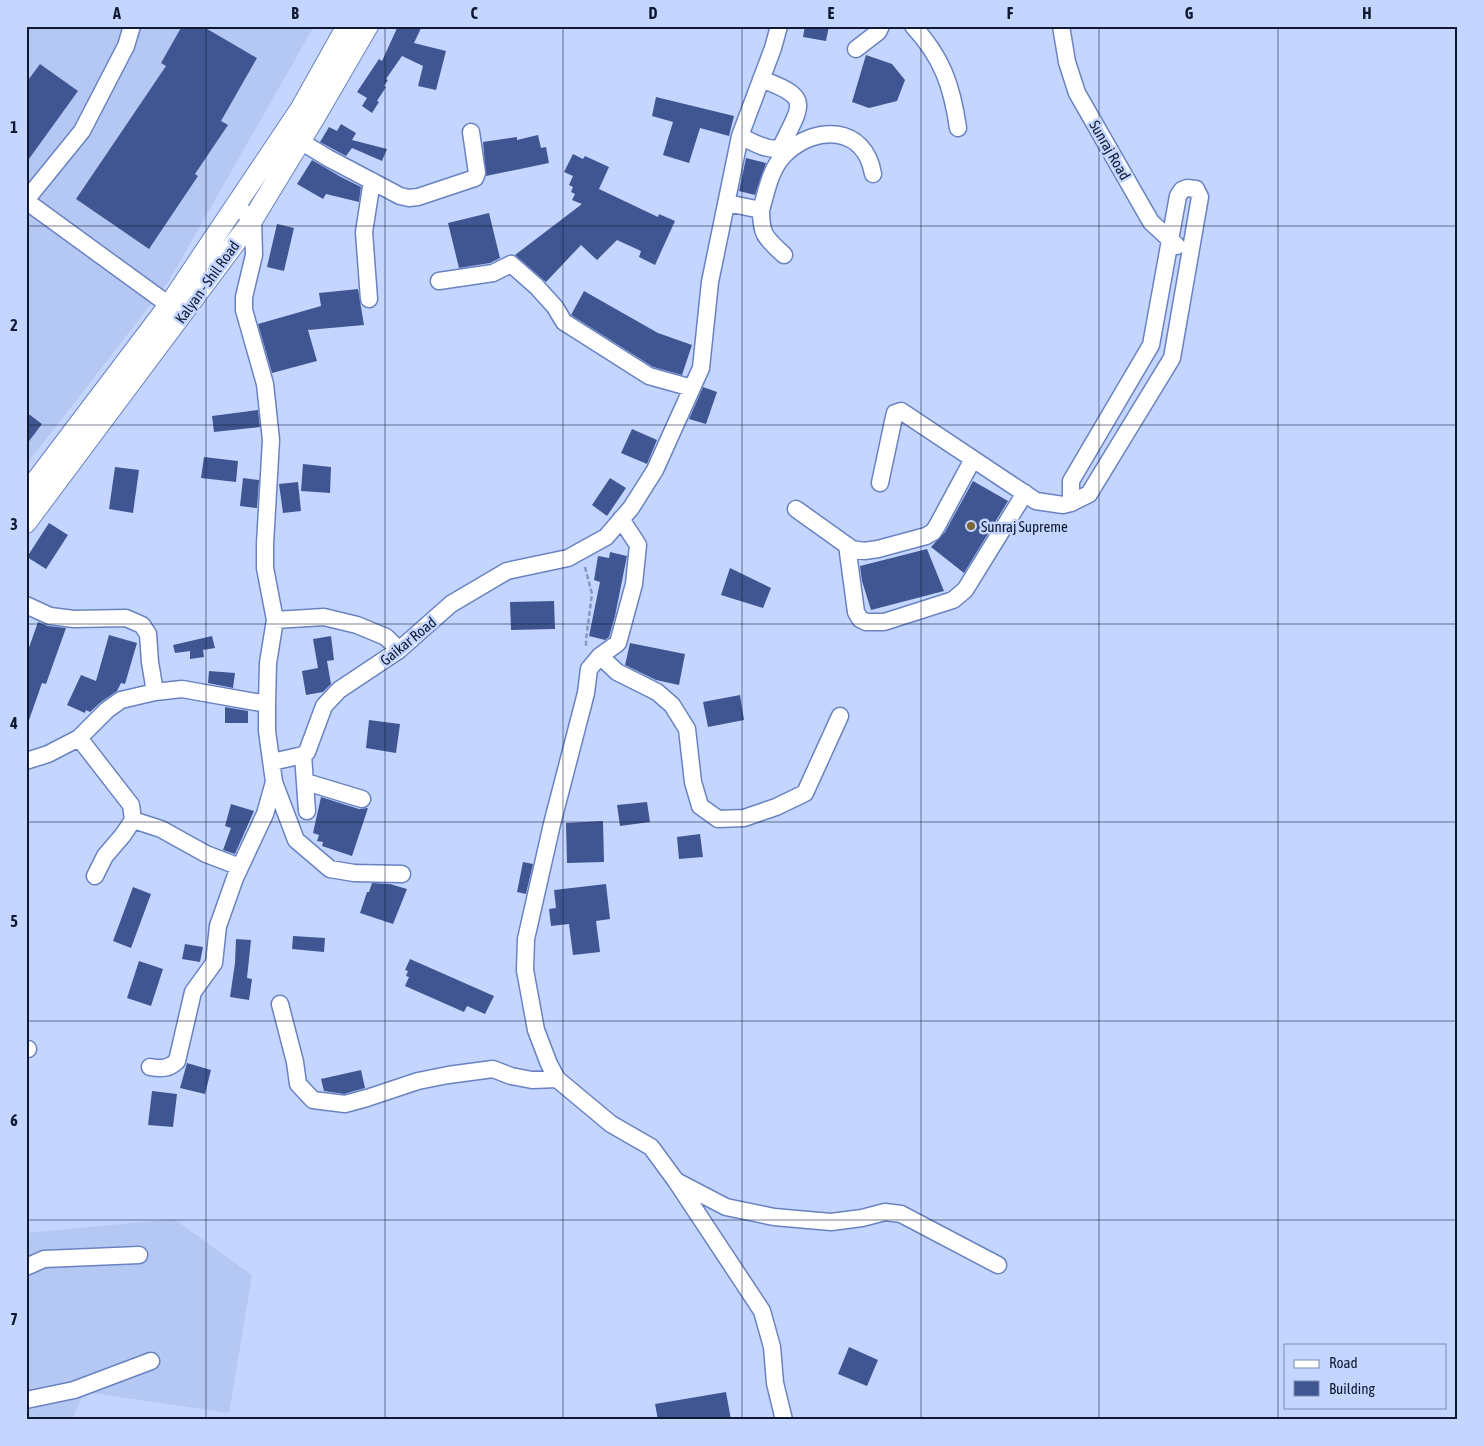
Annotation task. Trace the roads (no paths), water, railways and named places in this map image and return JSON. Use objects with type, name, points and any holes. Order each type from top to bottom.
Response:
[{"type":"main road","name":"Kalyan - Shil Road","points":[[26,494],[169,305],[301,108],[347,26]]},
{"type":"main road","name":"Kalyan - Shil Road","points":[[26,524],[253,219],[368,26]]},
{"type":"street","points":[[132,26],[126,46],[82,131],[26,200],[169,305]]},
{"type":"street","name":"Gaikar Road","points":[[303,755],[307,752],[324,706],[339,690],[400,650],[451,604],[506,571],[568,558],[606,537],[631,508],[655,470],[701,368],[710,282],[740,136],[773,48],[779,26]]},
{"type":"street","points":[[856,49],[878,32],[881,26]]},
{"type":"street","points":[[913,26],[931,48],[946,74],[954,103],[958,128]]},
{"type":"street","name":"Sunraj Road","points":[[1061,26],[1067,62],[1077,93],[1151,222],[1190,257]]},
{"type":"street","points":[[740,136],[770,149],[776,149],[781,147],[797,114],[798,102],[794,94],[761,78]]},
{"type":"street","points":[[300,141],[400,196],[409,198],[418,197],[475,178],[477,173],[470,132]]},
{"type":"street","points":[[784,255],[762,231],[761,210],[773,170],[785,155],[798,144],[817,135],[836,134],[859,144],[866,151],[874,174]]},
{"type":"street","points":[[369,299],[364,232],[372,181]]},
{"type":"street","points":[[880,483],[894,417],[898,411],[901,411],[1036,501],[1058,505],[1070,503],[1089,494],[1172,358],[1200,197],[1196,189],[1187,188],[1182,190],[1178,196],[1154,335],[1148,352],[1071,481],[1070,503]]},
{"type":"street","points":[[726,203],[761,210]]},
{"type":"street","points":[[235,206],[253,219],[254,255],[244,297],[244,310],[265,384],[269,410],[271,440],[265,568],[275,620],[268,663],[267,731],[274,782],[296,840],[330,869],[354,873],[402,874]]},
{"type":"street","points":[[439,281],[493,272],[511,264],[536,286],[555,307],[564,322],[649,376],[692,388]]},
{"type":"street","points":[[1154,335],[1176,339]]},
{"type":"street","points":[[1142,364],[1162,375]]},
{"type":"street","points":[[796,509],[852,549],[864,551],[878,550],[926,536],[933,532],[973,459]]},
{"type":"street","points":[[847,545],[856,612],[860,619],[866,622],[884,622],[953,600],[965,590],[1025,493]]},
{"type":"street","points":[[621,519],[638,545],[634,584],[618,643],[600,656],[589,669],[586,693],[552,824],[526,939],[525,970],[536,1030],[556,1079],[611,1124],[651,1147],[676,1181],[762,1311],[772,1348],[774,1384],[784,1420]]},
{"type":"street","points":[[26,605],[50,616],[74,619],[126,618],[142,624],[148,634],[155,692]]},
{"type":"street","points":[[275,620],[324,617],[357,625],[386,638],[400,650]]},
{"type":"street","points":[[600,656],[617,672],[656,692],[672,705],[687,729],[693,782],[700,806],[718,818],[744,818],[805,794],[840,716]]},
{"type":"street","points":[[26,761],[48,754],[79,738],[107,710],[121,700],[155,692],[182,689],[267,704]]},
{"type":"street","points":[[79,738],[131,805],[133,820],[123,835],[104,856],[95,876]]},
{"type":"street","points":[[272,762],[303,755],[307,811]]},
{"type":"street","points":[[150,1067],[162,1069],[172,1066],[178,1061],[193,992],[214,963],[218,926],[240,867],[265,814],[274,782]]},
{"type":"street","points":[[306,782],[362,799]]},
{"type":"street","points":[[133,820],[161,829],[206,854],[240,867]]},
{"type":"street","points":[[280,1004],[295,1062],[298,1084],[313,1100],[344,1104],[418,1081],[492,1069],[511,1076],[532,1080],[556,1079]]},
{"type":"street","points":[[676,1181],[726,1207],[774,1217],[831,1222],[862,1218],[885,1212],[901,1214],[998,1265]]},
{"type":"street","points":[[26,1267],[44,1259],[139,1255]]},
{"type":"street","points":[[26,1400],[74,1390],[151,1361]]},
{"type":"place","name":"Sunraj Supreme","points":[[971,526]]}]
